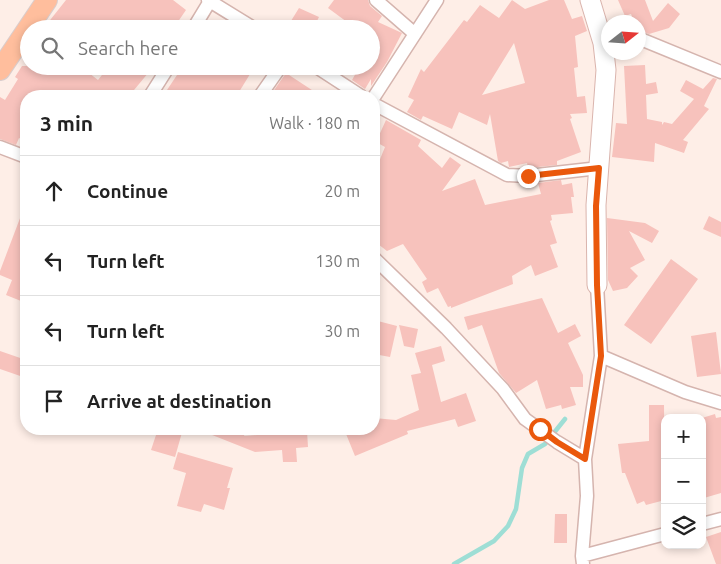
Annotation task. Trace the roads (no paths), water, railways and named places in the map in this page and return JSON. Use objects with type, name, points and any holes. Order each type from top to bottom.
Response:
[{"type":"main road","points":[[34,20],[47,0]]},
{"type":"main road","points":[[0,70],[20,40]]},
{"type":"street","points":[[376,0],[415,34]]},
{"type":"street","points":[[379,90],[437,0]]},
{"type":"street","points":[[590,0],[601,22]]},
{"type":"street","points":[[198,20],[209,1],[241,20]]},
{"type":"street","points":[[646,41],[721,72]]},
{"type":"street","points":[[605,60],[606,70],[596,206],[597,285],[601,356],[585,459],[587,496],[582,560],[661,535]]},
{"type":"street","points":[[154,90],[163,75]]},
{"type":"street","points":[[264,90],[275,75]]},
{"type":"street","points":[[329,75],[352,90]]},
{"type":"street","points":[[380,107],[507,175],[528,176],[599,168]]},
{"type":"street","points":[[0,147],[20,155]]},
{"type":"street","points":[[380,264],[446,328],[503,389],[525,420],[585,459]]},
{"type":"street","points":[[601,356],[685,392],[721,403]]},
{"type":"street","points":[[706,523],[721,519]]},
{"type":"waterway","points":[[454,564],[494,541],[508,526],[516,509],[522,468],[528,454],[545,444],[565,419]]}]
